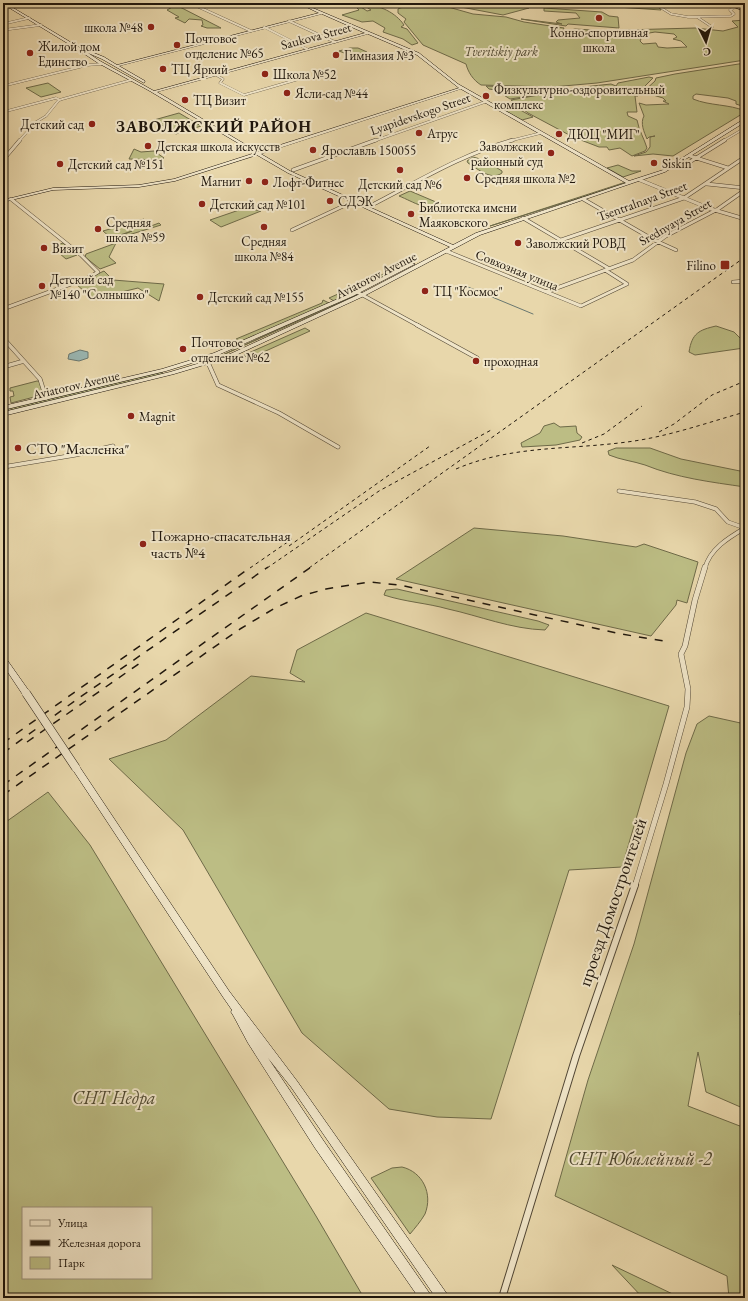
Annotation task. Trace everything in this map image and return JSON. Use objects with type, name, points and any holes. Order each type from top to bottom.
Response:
[{"type":"main road","points":[[3,3],[82,50],[95,60],[156,92],[294,174],[352,202],[452,245]]},
{"type":"main road","points":[[299,3],[418,54],[448,80],[461,88],[627,182]]},
{"type":"main road","points":[[724,3],[745,10]]},
{"type":"main road","points":[[116,66],[322,13]]},
{"type":"main road","name":"Saukova Street","points":[[156,92],[367,33]]},
{"type":"main road","points":[[82,50],[103,58],[147,84],[156,92]]},
{"type":"main road","points":[[95,60],[96,58],[103,58]]},
{"type":"main road","points":[[142,85],[147,84]]},
{"type":"main road","points":[[3,201],[58,189],[135,186],[160,183],[260,153],[461,88]]},
{"type":"main road","name":"Aviatorov Avenue","points":[[3,414],[239,352],[362,295],[446,251],[452,245],[485,231],[627,182],[669,164],[745,115]]},
{"type":"main road","name":"Aviatorov Avenue","points":[[3,408],[207,361],[357,292],[452,245],[482,228],[627,182],[653,176],[690,156],[745,120]]},
{"type":"main road","points":[[260,153],[452,245]]},
{"type":"main road","points":[[3,659],[226,994],[294,1084],[444,1298]]},
{"type":"main road","points":[[226,994],[251,1040],[319,1144],[426,1298]]},
{"type":"street","points":[[132,6],[144,3]]},
{"type":"street","points":[[190,3],[251,31]]},
{"type":"street","points":[[591,3],[655,4],[664,7],[670,14],[684,17],[732,16],[734,14],[730,10],[736,7]]},
{"type":"street","points":[[696,17],[708,23],[712,27]]},
{"type":"street","points":[[3,24],[29,18]]},
{"type":"street","points":[[289,21],[335,42]]},
{"type":"street","points":[[3,30],[41,25]]},
{"type":"street","points":[[264,28],[307,49]]},
{"type":"street","points":[[88,65],[95,60]]},
{"type":"street","points":[[3,86],[88,65],[102,64]]},
{"type":"street","points":[[216,75],[223,79],[220,83],[244,95],[306,77]]},
{"type":"street","points":[[3,112],[56,98],[60,100],[131,80]]},
{"type":"street","points":[[3,160],[36,122],[46,116],[60,100]]},
{"type":"street","name":"Lyapidevskogo Street","points":[[293,170],[485,102]]},
{"type":"street","points":[[680,168],[745,128]]},
{"type":"street","points":[[740,131],[745,133]]},
{"type":"street","points":[[370,206],[464,157],[485,148],[541,133]]},
{"type":"street","points":[[690,156],[728,168]]},
{"type":"street","name":"Tsentralnaya Street","points":[[561,240],[684,198],[707,184],[745,157]]},
{"type":"street","points":[[648,173],[653,176]]},
{"type":"street","points":[[640,180],[745,223]]},
{"type":"street","points":[[707,184],[745,189]]},
{"type":"street","name":"Srednyaya Street","points":[[546,292],[633,260],[671,233],[714,210],[745,189]]},
{"type":"street","points":[[583,198],[659,242],[676,250]]},
{"type":"street","points":[[3,309],[90,277],[98,272],[81,256],[11,199]]},
{"type":"street","points":[[292,230],[352,202]]},
{"type":"street","points":[[731,216],[745,215]]},
{"type":"street","points":[[731,216],[745,219]]},
{"type":"street","points":[[523,218],[606,269]]},
{"type":"street","name":"Совхозная улица","points":[[446,251],[581,306],[627,284],[606,269]]},
{"type":"street","points":[[733,282],[745,281]]},
{"type":"street","points":[[357,292],[476,358]]},
{"type":"street","points":[[3,338],[41,381],[46,398]]},
{"type":"street","points":[[3,367],[24,361]]},
{"type":"street","points":[[207,361],[218,385],[279,413],[338,447]]},
{"type":"street","points":[[3,467],[75,455],[113,446]]},
{"type":"street","points":[[619,491],[694,502],[716,508],[728,522],[745,528]]},
{"type":"street","name":"проезд Домостроителей","points":[[502,1298],[562,1100],[638,876],[666,784],[687,707],[688,689],[681,654],[685,646],[695,600],[708,557],[729,537],[745,528]]},
{"type":"green space","name":"Tveritskiy park","points":[[420,3],[434,3],[473,14],[506,17],[524,22],[564,28],[553,35],[568,38],[563,35],[563,32],[575,29],[592,30],[583,32],[622,34],[624,30],[695,28],[723,31],[738,27],[732,21],[745,20],[745,60],[597,83],[552,87],[481,85],[471,76],[466,64],[423,45],[404,22],[406,19],[398,13],[398,9]],"holes":[[[655,32],[674,34],[677,37],[673,39],[681,41],[687,47],[667,48],[658,47],[656,43],[643,44],[638,35]]]},
{"type":"green space","points":[[440,3],[503,3],[529,8],[503,15]]},
{"type":"green space","points":[[559,3],[658,6],[661,10]]},
{"type":"green space","points":[[176,5],[221,28],[207,28],[201,26],[203,25],[202,20],[189,19],[185,23],[175,18],[179,17],[167,10]]},
{"type":"green space","points":[[365,6],[376,6],[392,13],[404,25],[401,27],[407,29],[418,43],[412,45],[403,39],[383,32],[385,28],[373,21],[362,22],[342,15],[359,10],[357,8],[361,7],[367,11],[371,10]]},
{"type":"green space","name":"Конно-спортивная школа","points":[[544,8],[602,12],[609,16],[618,17],[619,28],[568,24],[566,26],[521,19],[562,24],[556,22],[558,20],[580,18],[576,13],[544,11]]},
{"type":"green space","points":[[350,48],[358,48],[367,52],[366,55],[368,56],[352,56],[339,51]]},
{"type":"green space","points":[[745,63],[745,107],[736,104],[736,101],[728,98],[696,94],[693,96],[693,99],[699,101],[733,107],[745,111],[742,114],[673,156],[653,154],[634,156],[646,152],[650,147],[650,137],[655,136],[649,137],[647,139],[642,125],[644,116],[639,103],[646,105],[669,104],[663,101],[666,101],[663,98],[643,92],[655,81],[656,78]]},
{"type":"green space","name":"Tveritskiy park","points":[[649,77],[653,78],[643,88],[638,96],[635,96],[637,112],[627,112],[628,116],[637,120],[647,148],[645,151],[632,156],[620,148],[609,150],[607,147],[599,147],[573,137],[528,113],[511,100],[583,87],[611,84],[616,86],[618,83]]},
{"type":"green space","points":[[48,83],[61,92],[41,97],[26,88]]},
{"type":"green space","name":"Tveritskiy park","points":[[486,86],[551,89],[557,92],[510,99],[496,90],[489,89]]},
{"type":"green space","points":[[513,106],[533,117],[522,120],[502,109]]},
{"type":"green space","points":[[179,113],[201,126],[176,134],[154,120]]},
{"type":"green space","points":[[134,149],[141,152],[154,151],[164,158],[160,160],[129,159]]},
{"type":"green space","points":[[473,157],[484,160],[502,171],[502,173],[493,176],[480,171],[467,161]]},
{"type":"green space","points":[[618,165],[632,171],[641,171],[623,177],[607,168]]},
{"type":"green space","points":[[626,182],[627,183],[490,226]]},
{"type":"green space","points":[[410,191],[443,205],[437,207],[426,207],[399,196]]},
{"type":"green space","points":[[245,208],[261,211],[221,227],[210,220]]},
{"type":"green space","points":[[144,219],[151,226],[159,223],[161,225],[122,237],[120,236],[132,231],[111,238],[103,231]]},
{"type":"green space","points":[[63,243],[77,255],[66,259],[52,247]]},
{"type":"green space","points":[[116,243],[109,257],[116,263],[100,269],[85,257],[86,254]]},
{"type":"green space","points":[[404,266],[334,301],[329,298],[397,268]]},
{"type":"green space","points":[[104,271],[113,280],[164,284],[159,301],[138,288],[93,299],[76,284]]},
{"type":"green space","points":[[355,294],[357,295],[216,358]]},
{"type":"green space","points":[[323,300],[329,303],[241,343],[236,339],[322,303]]},
{"type":"green space","points":[[716,326],[734,332],[745,343],[744,348],[695,355],[689,352],[692,340],[697,333]]},
{"type":"green space","points":[[305,328],[310,331],[248,359],[244,355]]},
{"type":"green space","points":[[162,372],[163,374],[3,412],[3,410]]},
{"type":"green space","points":[[40,381],[42,395],[11,403],[10,397],[14,396],[13,391],[10,391],[10,388]]},
{"type":"green space","points":[[554,423],[560,427],[576,426],[577,433],[582,437],[580,440],[556,445],[522,447],[521,443],[540,433],[544,426]]},
{"type":"green space","points":[[616,448],[650,448],[681,459],[745,472],[745,487],[669,473],[609,455],[608,451]]},
{"type":"green space","points":[[474,528],[563,536],[636,547],[644,544],[698,562],[687,603],[677,600],[676,605],[651,636],[396,579]]},
{"type":"green space","points":[[397,589],[538,621],[549,625],[545,630],[520,627],[384,595],[386,590]]},
{"type":"green space","points":[[366,613],[669,706],[622,867],[569,870],[491,1119],[437,1117],[389,1109],[302,1033],[183,830],[109,759],[166,740],[251,676],[305,682],[290,673],[297,650]]},
{"type":"green space","name":"СНТ Юбилейный -2","points":[[709,716],[745,724],[745,997],[742,996],[740,1015],[745,1018],[745,1109],[706,1092],[698,1052],[688,1106],[745,1128],[745,1298],[729,1298],[727,1276],[555,1196],[588,1080],[634,944],[686,753],[697,724]]},
{"type":"green space","name":"СНТ Недра","points":[[48,792],[90,845],[316,1216],[364,1298],[3,1298],[3,824]]},
{"type":"green space","points":[[402,1167],[416,1174],[421,1179],[427,1192],[428,1199],[425,1214],[410,1234],[371,1178],[392,1168]]},
{"type":"green space","points":[[612,1265],[681,1298],[643,1298]]},
{"type":"water","points":[[80,350],[88,352],[88,358],[79,361],[68,359],[69,354]]},
{"type":"waterway","points":[[468,287],[533,314]]},
{"type":"railway","points":[[740,3],[745,6]]},
{"type":"railway","points":[[309,568],[745,257]]},
{"type":"railway","points":[[659,432],[674,424],[712,395],[745,381]]},
{"type":"railway","points":[[582,443],[604,434],[642,406]]},
{"type":"railway","points":[[456,469],[477,461],[519,452],[642,440],[745,412]]},
{"type":"railway","points":[[267,568],[379,491],[493,429]]},
{"type":"railway","points":[[289,546],[430,446]]},
{"type":"railway","points":[[250,568],[292,539]]},
{"type":"railway","points":[[3,743],[251,567]]},
{"type":"railway","points":[[3,753],[76,700],[268,567]]},
{"type":"railway","points":[[3,785],[311,567]]},
{"type":"railway","points":[[3,795],[240,629],[275,608],[301,596],[326,589],[369,582],[400,585],[621,634],[664,641]]},
{"type":"railway","points":[[27,742],[140,663]]},
{"type":"place","name":"Конно-спортивная школа","points":[[599,18]]},
{"type":"place","name":"школа №48","points":[[151,27]]},
{"type":"place","name":"Почтовое отделение №65","points":[[177,45]]},
{"type":"place","name":"Жилой дом Единство","points":[[30,53]]},
{"type":"place","name":"Гимназия №3","points":[[336,55]]},
{"type":"place","name":"ТЦ Яркий","points":[[163,69]]},
{"type":"place","name":"Школа №52","points":[[265,74]]},
{"type":"place","name":"Ясли-сад №44","points":[[287,93]]},
{"type":"place","name":"Физкультурно-оздоровительный комплекс","points":[[486,96]]},
{"type":"place","name":"ТЦ Визит","points":[[185,100]]},
{"type":"place","name":"Детский сад","points":[[92,124]]},
{"type":"place","name":"Атрус","points":[[419,133]]},
{"type":"place","name":"ДЮЦ \"МИГ\"","points":[[559,134]]},
{"type":"place","name":"Детская школа искусств","points":[[148,146]]},
{"type":"place","name":"Ярославль 150055","points":[[313,150]]},
{"type":"place","name":"Заволжский районный суд","points":[[551,153]]},
{"type":"place","name":"Siskin","points":[[654,163]]},
{"type":"place","name":"Детский сад №151","points":[[60,164]]},
{"type":"place","name":"Детский сад №6","points":[[400,170]]},
{"type":"place","name":"Средняя школа №2","points":[[467,178]]},
{"type":"place","name":"Магнит","points":[[249,181]]},
{"type":"place","name":"Лофт-Фитнес","points":[[265,182]]},
{"type":"place","name":"СДЭК","points":[[330,201]]},
{"type":"place","name":"Детский сад №101","points":[[202,204]]},
{"type":"place","name":"Библиотека имени Маяковского","points":[[411,214]]},
{"type":"place","name":"Средняя школа №84","points":[[264,227]]},
{"type":"place","name":"Средняя школа №59","points":[[98,229]]},
{"type":"place","name":"Заволжский РОВД","points":[[518,243]]},
{"type":"place","name":"Визит","points":[[44,248]]},
{"type":"place","name":"Filino","points":[[725,265]]},
{"type":"place","name":"Детский сад №140 \"Солнышко\"","points":[[42,286]]},
{"type":"place","name":"ТЦ \"Космос\"","points":[[425,291]]},
{"type":"place","name":"Детский сад №155","points":[[200,297]]},
{"type":"place","name":"Почтовое отделение №62","points":[[183,349]]},
{"type":"place","name":"проходная","points":[[476,361]]},
{"type":"place","name":"Magnit","points":[[131,416]]},
{"type":"place","name":"СТО \"Масленка\"","points":[[18,448]]},
{"type":"place","name":"Пожарно-спасательная часть №4","points":[[143,544]]},
{"type":"district","name":"ЗАВОЛЖСКИЙ РАЙОН","points":[[214,126]]}]
